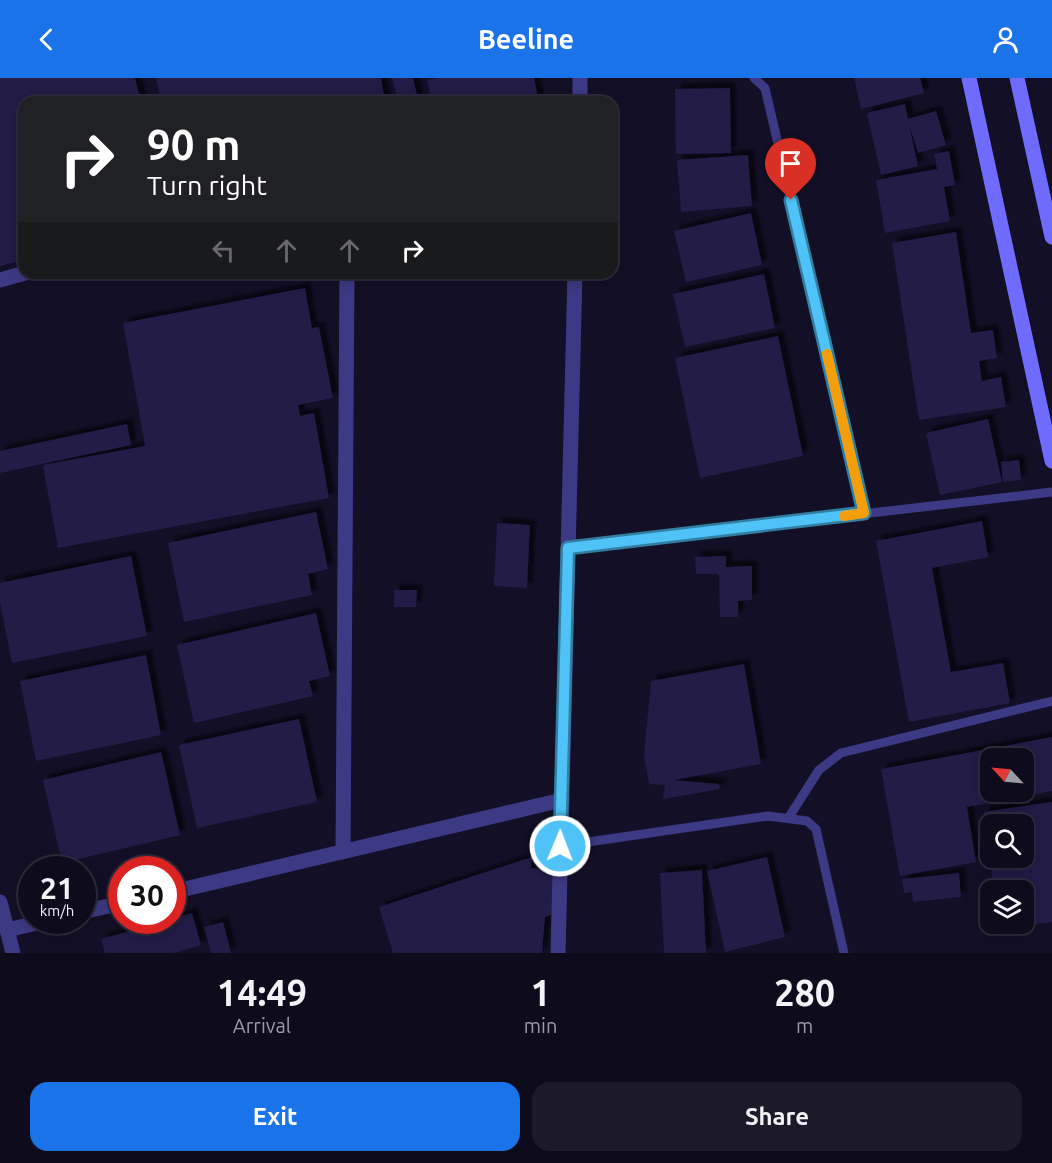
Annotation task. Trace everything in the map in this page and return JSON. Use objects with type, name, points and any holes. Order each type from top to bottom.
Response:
[{"type":"street","points":[[580,78],[580,96]]},
{"type":"street","points":[[969,78],[1052,461]]},
{"type":"street","points":[[1017,78],[1052,237]]},
{"type":"street","points":[[0,280],[18,275]]},
{"type":"street","points":[[343,852],[346,279]]},
{"type":"street","points":[[558,953],[575,279]]},
{"type":"street","points":[[186,889],[561,800]]},
{"type":"street","points":[[0,902],[13,953]]},
{"type":"street","points":[[7,930],[18,927]]},
{"type":"lane","points":[[754,78],[765,88],[864,513]]},
{"type":"lane","points":[[568,548],[1052,492]]},
{"type":"lane","points":[[789,818],[819,770],[841,753],[1052,701]]},
{"type":"lane","points":[[560,846],[768,816],[807,821],[816,829],[844,953]]},
{"type":"building","points":[[0,78],[135,78],[140,96],[18,96],[18,262],[0,266]]},
{"type":"building","points":[[156,78],[381,78],[384,96],[160,96]]},
{"type":"building","points":[[392,78],[413,78],[417,96],[396,96]]},
{"type":"building","points":[[437,78],[534,78],[538,96],[431,96],[427,80]]},
{"type":"building","points":[[854,78],[920,78],[924,93],[861,109]]},
{"type":"building","points":[[730,88],[731,153],[676,154],[675,89]]},
{"type":"building","points":[[905,104],[908,119],[936,111],[946,145],[918,153],[909,124],[918,166],[881,175],[867,113]]},
{"type":"building","points":[[949,151],[955,185],[944,187],[950,221],[885,233],[876,180],[937,169],[934,154]]},
{"type":"building","points":[[748,155],[752,206],[681,212],[677,160]]},
{"type":"building","points":[[751,213],[762,265],[686,282],[674,231]]},
{"type":"building","points":[[956,232],[971,333],[993,330],[997,358],[979,361],[982,381],[1001,377],[1006,407],[919,420],[892,243]]},
{"type":"building","points":[[764,274],[775,328],[685,347],[673,294]]},
{"type":"building","points":[[305,288],[312,328],[319,327],[333,398],[298,405],[300,416],[314,413],[329,498],[58,548],[43,465],[145,446],[123,323]]},
{"type":"building","points":[[778,336],[803,456],[700,478],[675,358]]},
{"type":"building","points":[[988,419],[1002,482],[940,495],[926,433]]},
{"type":"building","points":[[127,424],[131,445],[0,473],[0,451]]},
{"type":"building","points":[[1019,460],[1021,480],[1003,482],[1001,462]]},
{"type":"building","points":[[316,512],[328,569],[308,574],[312,595],[184,622],[168,543]]},
{"type":"building","points":[[982,521],[988,557],[932,568],[951,672],[1003,663],[1010,703],[909,722],[876,541]]},
{"type":"building","points":[[497,523],[530,525],[527,588],[494,586]]},
{"type":"building","points":[[131,556],[147,636],[12,663],[0,603],[0,583]]},
{"type":"building","points":[[726,556],[726,567],[752,566],[752,600],[738,601],[738,617],[720,617],[719,574],[696,574],[695,557]]},
{"type":"building","points":[[394,590],[417,590],[416,607],[394,607]]},
{"type":"building","points":[[316,613],[330,676],[309,681],[313,696],[194,723],[177,645]]},
{"type":"building","points":[[146,655],[161,735],[36,761],[20,681]]},
{"type":"building","points":[[744,664],[761,764],[674,780],[719,784],[720,789],[663,799],[665,785],[649,784],[644,755],[651,681]]},
{"type":"building","points":[[299,719],[317,802],[197,828],[179,745]]},
{"type":"building","points":[[1052,737],[1052,791],[1034,794],[1034,748],[993,748]]},
{"type":"building","points":[[980,750],[980,802],[994,802],[967,807],[976,862],[900,876],[881,769]]},
{"type":"building","points":[[161,752],[180,835],[92,856],[60,856],[43,780]]},
{"type":"building","points":[[1052,802],[1052,922],[1034,924],[1034,880],[993,880],[991,868],[1034,868],[1034,814],[984,814],[984,812]]},
{"type":"building","points":[[532,857],[531,868],[556,870],[553,914],[545,917],[542,953],[393,953],[379,907]]},
{"type":"building","points":[[767,857],[785,937],[725,952],[707,871]]},
{"type":"building","points":[[702,870],[706,953],[664,953],[660,873]]},
{"type":"building","points":[[959,873],[961,897],[913,902],[912,892],[904,893],[902,879]]},
{"type":"building","points":[[192,913],[201,945],[174,953],[105,953],[101,939],[119,934],[186,934],[186,915]]},
{"type":"building","points":[[223,922],[231,953],[211,953],[204,927]]},
{"type":"slow traffic","points":[[827,354],[864,513],[844,516]]},
{"type":"route","points":[[560,846],[568,548],[864,513],[791,200]]}]
